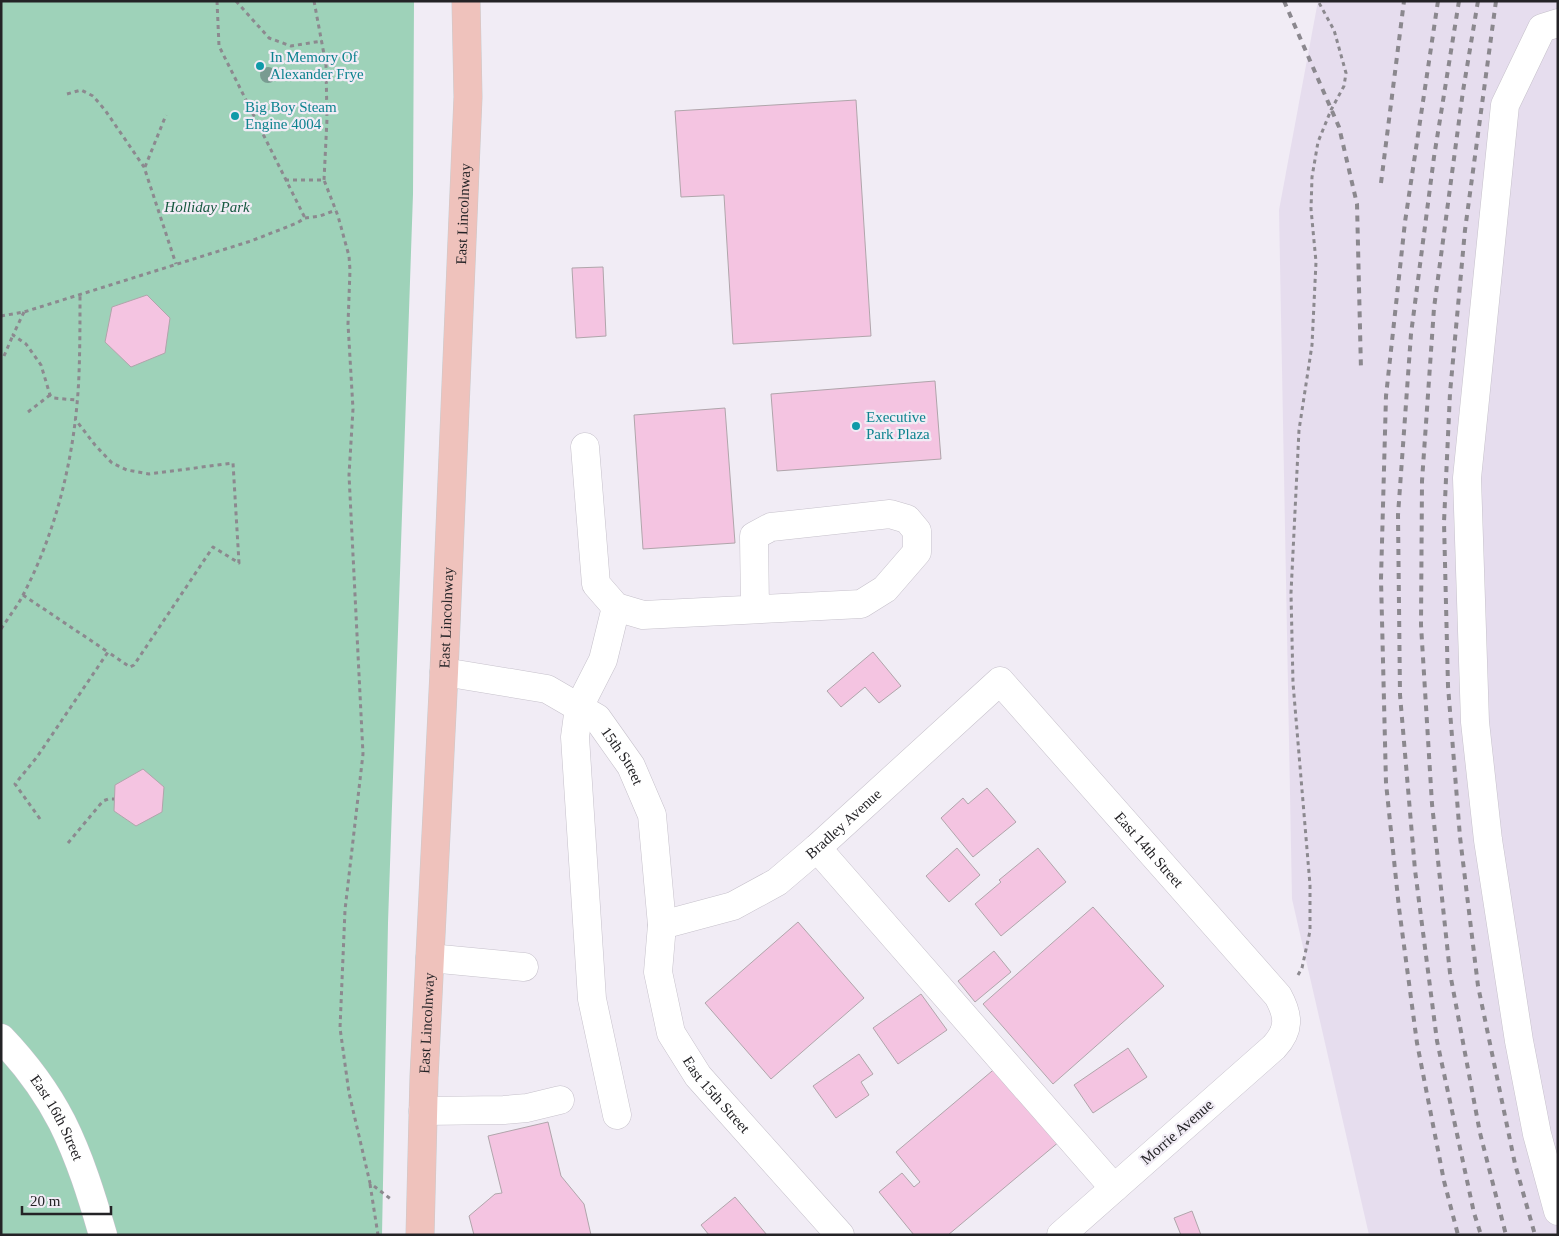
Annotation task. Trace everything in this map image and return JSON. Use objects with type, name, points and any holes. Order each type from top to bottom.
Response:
[{"type":"main road","name":"East Lincolnway","points":[[421,1228],[423,1111],[444,672],[468,97],[466,1]]},
{"type":"street","points":[[1558,23],[1542,28],[1505,106],[1467,478],[1475,722],[1488,840],[1519,1041],[1538,1134],[1558,1210]]},
{"type":"street","points":[[586,447],[596,584],[616,608],[643,615],[861,604],[885,589],[917,552],[917,531],[907,519],[890,514],[771,527],[754,536],[755,609]]},
{"type":"street","points":[[616,608],[602,660],[578,708],[575,737],[592,998],[617,1115]]},
{"type":"street","name":"15th Street","points":[[444,672],[547,689],[597,718],[631,766],[652,815],[662,925]]},
{"type":"street","name":"East 14th Street","points":[[1000,681],[1271,989],[1284,1014]]},
{"type":"street","name":"Bradley Avenue","points":[[662,925],[733,906],[777,882],[817,848],[1000,681]]},
{"type":"street","points":[[817,848],[1114,1188]]},
{"type":"street","name":"East 15th Street","points":[[662,925],[658,972],[671,1033],[698,1076],[840,1235]]},
{"type":"street","points":[[430,958],[524,967]]},
{"type":"street","name":"Morrie Avenue","points":[[1061,1235],[1274,1047],[1282,1038],[1284,1014]]},
{"type":"street","name":"East 16th Street","points":[[1,1038],[42,1087],[62,1122],[88,1186],[103,1235]]},
{"type":"street","points":[[423,1111],[504,1110],[527,1108],[560,1100]]},
{"type":"path","points":[[216,1],[219,46],[305,218]]},
{"type":"path","points":[[236,1],[269,38],[291,46],[322,41]]},
{"type":"path","points":[[314,1],[326,65],[327,119],[324,180],[336,210],[347,248],[350,270],[348,324],[353,409],[349,475],[363,754],[345,910],[340,1028],[349,1092],[370,1183],[378,1235]]},
{"type":"path","points":[[1284,1014],[1302,968],[1310,931],[1310,885],[1293,683],[1291,593],[1299,430],[1313,336],[1316,262],[1311,209],[1312,177],[1318,142],[1344,86],[1346,73],[1334,30],[1318,1]]},
{"type":"path","points":[[66,94],[81,90],[93,96],[105,110],[144,168],[176,264]]},
{"type":"path","points":[[144,168],[166,115]]},
{"type":"path","points":[[285,180],[324,180]]},
{"type":"path","points":[[1,316],[24,312],[251,241],[305,218],[320,216],[336,210]]},
{"type":"path","points":[[1,628],[23,595],[40,559],[54,520],[66,474],[75,419],[79,376],[80,294]]},
{"type":"path","points":[[4,356],[24,312]]},
{"type":"path","points":[[13,335],[26,344],[42,365],[50,395],[53,398],[76,400]]},
{"type":"path","points":[[28,412],[50,395]]},
{"type":"path","points":[[23,595],[130,667],[134,665],[213,547],[239,564],[233,463],[149,474],[127,470],[112,463],[94,445],[75,419]]},
{"type":"path","points":[[40,819],[15,784],[37,757],[108,652]]},
{"type":"path","points":[[68,843],[103,801],[114,799]]},
{"type":"path","points":[[370,1183],[421,1228]]},
{"type":"shaded area","points":[[1318,1],[1558,1],[1558,1235],[1369,1235],[1292,899],[1279,210]]},
{"type":"green space","name":"Holliday Park","points":[[1,1],[414,1],[413,194],[388,923],[382,1235],[1,1235]]},
{"type":"building","points":[[856,100],[871,336],[733,344],[724,195],[681,197],[675,111]]},
{"type":"building","points":[[603,267],[606,336],[576,338],[572,268]]},
{"type":"building","points":[[147,295],[170,318],[165,353],[131,367],[105,342],[112,307]]},
{"type":"building","name":"Executive Park Plaza","points":[[935,381],[941,459],[777,471],[771,394]]},
{"type":"building","points":[[725,408],[735,543],[643,549],[634,415]]},
{"type":"building","points":[[873,652],[901,686],[879,703],[865,687],[841,707],[827,691]]},
{"type":"building","points":[[143,769],[164,787],[162,812],[136,826],[114,811],[115,785]]},
{"type":"building","points":[[987,788],[1016,822],[973,857],[941,818],[963,798],[968,804]]},
{"type":"building","points":[[957,848],[980,875],[949,902],[926,876]]},
{"type":"building","points":[[1038,848],[1066,882],[1001,936],[975,904],[1001,882],[999,880]]},
{"type":"building","points":[[1093,907],[1164,986],[1053,1084],[983,1004]]},
{"type":"building","points":[[798,922],[864,998],[771,1079],[705,1003]]},
{"type":"building","points":[[994,951],[1011,972],[975,1002],[958,981]]},
{"type":"building","points":[[921,994],[947,1030],[898,1064],[873,1028]]},
{"type":"building","points":[[1128,1048],[1147,1077],[1093,1113],[1074,1085]]},
{"type":"building","points":[[859,1054],[873,1074],[861,1082],[869,1095],[836,1118],[813,1086]]},
{"type":"building","points":[[998,1066],[1060,1141],[948,1235],[914,1235],[879,1192],[902,1173],[914,1187],[920,1182],[896,1152]]},
{"type":"building","points":[[548,1122],[561,1176],[584,1204],[591,1235],[474,1235],[469,1216],[495,1194],[502,1193],[488,1136]]},
{"type":"building","points":[[735,1197],[767,1235],[709,1235],[701,1225]]},
{"type":"building","points":[[1192,1211],[1201,1235],[1181,1235],[1174,1218]]},
{"type":"railway","points":[[1284,1],[1339,127],[1357,204],[1361,370]]},
{"type":"railway","points":[[1381,183],[1404,1]]},
{"type":"railway","points":[[1438,1],[1405,222],[1386,396],[1381,579],[1386,783],[1399,908],[1417,1043],[1444,1181],[1458,1235]]},
{"type":"railway","points":[[1459,1],[1434,157],[1411,334],[1398,515],[1400,695],[1415,870],[1437,1041],[1474,1213],[1481,1235]]},
{"type":"railway","points":[[1478,1],[1463,91],[1434,308],[1422,481],[1421,625],[1432,804],[1450,973],[1480,1133],[1506,1235]]},
{"type":"railway","points":[[1496,1],[1465,230],[1450,393],[1444,522],[1448,686],[1460,837],[1478,986],[1515,1164],[1535,1235]]},
{"type":"place","name":"In Memory Of Alexander Frye","points":[[260,66]]},
{"type":"place","name":"Big Boy Steam Engine 4004","points":[[235,116]]},
{"type":"place","name":"Executive Park Plaza","points":[[856,426]]}]
